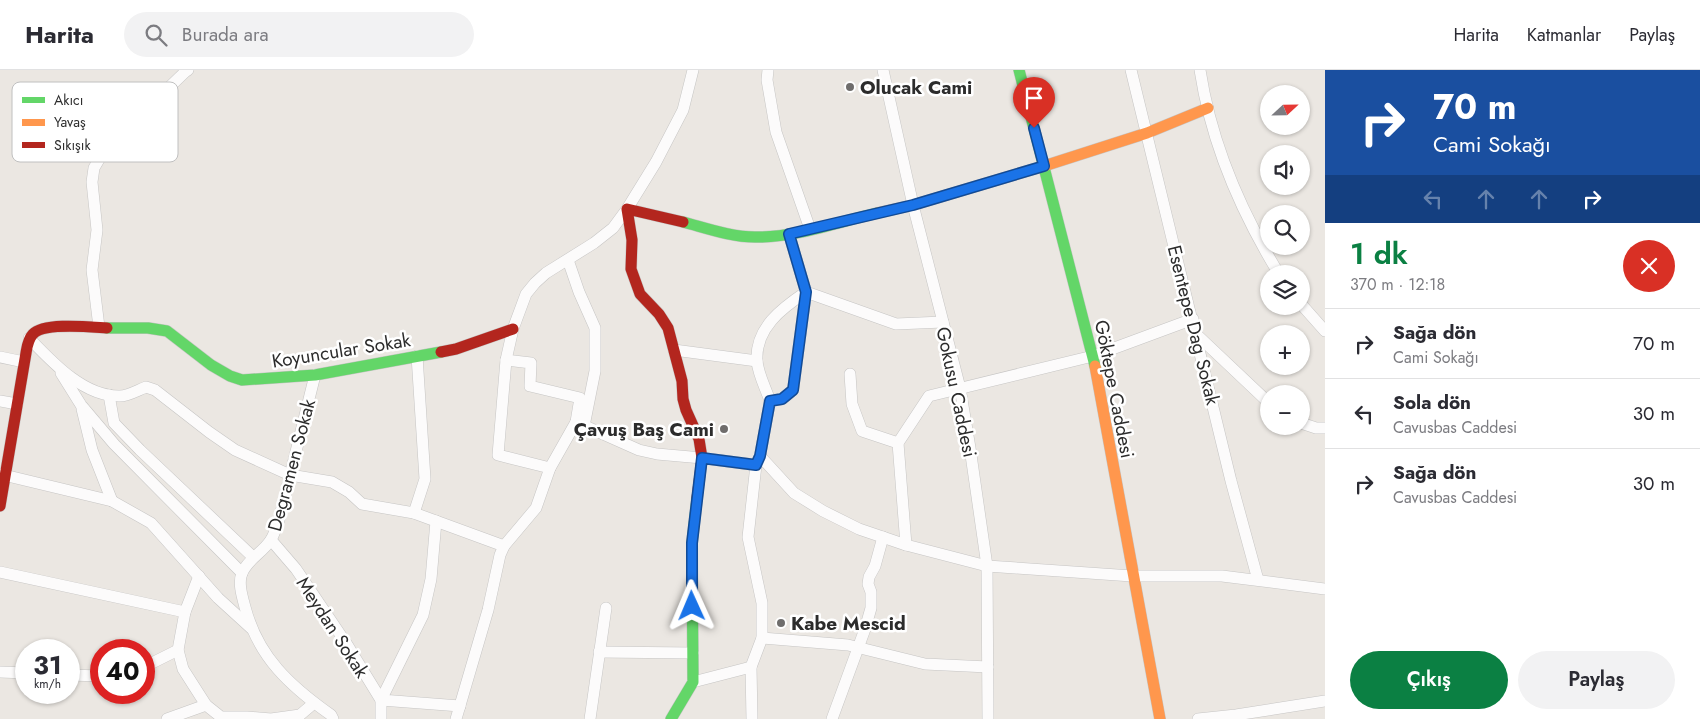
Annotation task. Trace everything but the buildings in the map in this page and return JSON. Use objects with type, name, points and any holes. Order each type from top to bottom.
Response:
[{"type":"street","points":[[174,82],[188,70]]},
{"type":"street","points":[[550,468],[498,455],[506,360],[513,330],[526,294],[535,283],[546,273],[613,228],[627,209],[656,162],[683,110],[693,70]]},
{"type":"street","points":[[768,70],[767,80],[776,132],[810,229]]},
{"type":"street","name":"Gokusu Caddesi","points":[[883,70],[913,205],[960,388],[987,566],[988,719]]},
{"type":"street","name":"Göktepe Caddesi","points":[[1019,70],[1093,356],[1132,576],[1160,719]]},
{"type":"street","name":"Esentepe Dag Sokak","points":[[1131,70],[1231,481],[1258,580]]},
{"type":"street","points":[[1200,70],[1208,108],[1225,165],[1247,219],[1274,265]]},
{"type":"street","points":[[627,209],[755,237],[789,234],[913,205],[1044,166],[1147,133],[1208,108]]},
{"type":"street","points":[[98,162],[94,168],[92,182],[96,230],[92,270],[99,327]]},
{"type":"street","points":[[627,209],[632,240],[631,269],[640,294],[659,314],[668,328],[682,381],[683,399],[686,410],[700,439],[702,458],[692,543],[693,682],[671,719]]},
{"type":"street","points":[[770,401],[782,399],[793,390],[806,292],[789,234]]},
{"type":"street","points":[[456,719],[488,610],[500,555],[504,546],[536,508],[550,468],[580,424],[595,370],[595,328],[579,292],[568,260]]},
{"type":"street","points":[[806,292],[896,324],[943,322]]},
{"type":"street","points":[[752,719],[751,667],[762,638],[762,603],[748,537],[758,461],[770,401],[758,361],[763,331],[786,306],[806,292]]},
{"type":"street","points":[[1310,314],[1325,331]]},
{"type":"street","points":[[906,545],[898,444],[929,396],[1093,356],[1193,320]]},
{"type":"street","name":"Koyuncular Sokak","points":[[29,338],[38,329],[50,327],[148,328],[167,331],[211,365],[230,376],[242,380],[315,375],[456,349],[513,330]]},
{"type":"street","points":[[1196,334],[1260,394]]},
{"type":"street","points":[[0,506],[3,474],[29,338]]},
{"type":"street","points":[[29,338],[59,369],[81,405],[114,444],[242,573],[241,590],[246,611],[260,646],[271,663],[288,682],[333,719]]},
{"type":"street","points":[[674,350],[758,361]]},
{"type":"street","points":[[414,513],[425,478],[417,356]]},
{"type":"street","points":[[0,357],[24,362]]},
{"type":"street","points":[[506,360],[531,363],[530,386],[580,398],[580,424]]},
{"type":"street","points":[[59,369],[96,392],[109,395],[122,396],[146,387],[155,390],[235,450],[290,475],[332,482],[349,492],[362,504],[414,513],[504,546]]},
{"type":"street","points":[[850,374],[852,404],[862,431],[898,444]]},
{"type":"street","name":"Degramen Sokak","points":[[242,573],[253,557],[271,540],[279,520],[315,375]]},
{"type":"street","points":[[109,395],[114,424],[253,557]]},
{"type":"street","points":[[0,401],[17,404]]},
{"type":"street","points":[[81,405],[92,450],[112,501]]},
{"type":"street","points":[[580,424],[639,450],[657,454],[758,461],[794,493],[823,511],[859,529],[906,545],[987,566],[1132,576],[1222,576],[1325,589]]},
{"type":"street","points":[[1310,426],[1325,428]]},
{"type":"street","points":[[3,474],[112,501],[151,523],[218,598],[255,632]]},
{"type":"street","points":[[381,719],[381,700],[423,616],[431,579],[436,521]]},
{"type":"street","points":[[832,719],[859,647],[870,608],[871,592],[868,584],[869,577],[876,566],[883,537]]},
{"type":"street","name":"Meydan Sokak","points":[[271,540],[296,569],[346,643],[381,700]]},
{"type":"street","points":[[0,572],[185,612]]},
{"type":"street","points":[[199,576],[185,612],[178,650],[182,668],[206,706],[219,718],[246,717],[271,719],[300,715],[314,704]]},
{"type":"street","points":[[590,719],[606,608]]},
{"type":"street","points":[[762,638],[859,647],[925,664],[988,667]]},
{"type":"street","points":[[155,662],[178,650]]},
{"type":"street","points":[[599,652],[693,653]]},
{"type":"street","points":[[693,682],[751,667]]},
{"type":"street","points":[[0,672],[15,673]]},
{"type":"street","points":[[381,700],[460,706]]},
{"type":"street","points":[[1198,719],[1238,717],[1325,701]]},
{"type":"street","points":[[167,719],[206,706]]},
{"type":"traffic: fast","points":[[1019,70],[1095,366]]},
{"type":"traffic: fast","points":[[683,222],[719,232],[770,237],[816,229],[877,213]]},
{"type":"traffic: fast","points":[[107,328],[148,328],[167,331],[211,365],[230,376],[242,380],[315,375],[441,352]]},
{"type":"traffic: fast","points":[[671,719],[693,682],[692,543],[697,498]]},
{"type":"traffic: slow","points":[[877,213],[913,205],[1044,166],[1147,133],[1208,108]]},
{"type":"traffic: slow","points":[[1095,366],[1160,719]]},
{"type":"traffic: jam","points":[[683,222],[627,209],[632,240],[631,269],[640,294],[659,314],[668,328],[682,381],[686,410],[699,439],[702,458],[697,498]]},
{"type":"traffic: jam","points":[[0,506],[30,338],[39,330],[47,328],[68,326],[107,328]]},
{"type":"traffic: jam","points":[[441,352],[456,349],[513,329]]},
{"type":"place","name":"Olucak Cami","points":[[850,87]]},
{"type":"place","name":"Çavuş Baş Cami","points":[[724,429]]},
{"type":"place","name":"Kabe Mescid","points":[[781,623]]},
{"type":"route","points":[[692,606],[692,543],[702,458],[756,465],[760,456],[770,401],[782,399],[793,390],[806,292],[789,234],[913,205],[1044,166],[1034,128]]}]
